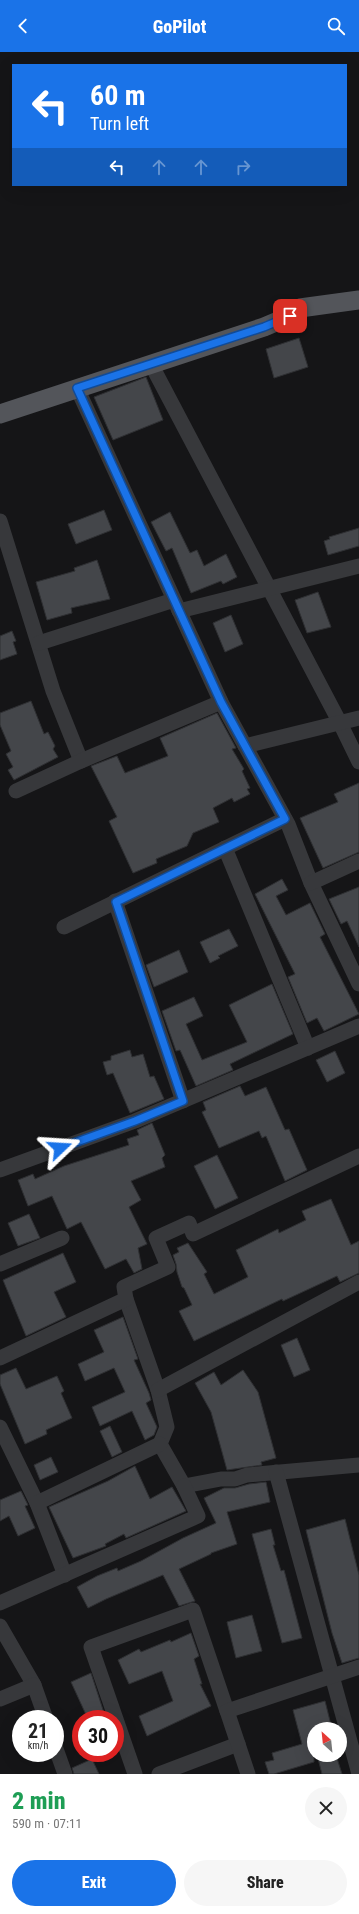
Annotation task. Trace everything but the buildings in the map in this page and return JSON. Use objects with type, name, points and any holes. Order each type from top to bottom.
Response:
[{"type":"main road","points":[[0,414],[264,327],[290,316],[300,308],[359,300]]},
{"type":"street","points":[[151,364],[270,588],[359,762]]},
{"type":"street","points":[[77,388],[221,702],[285,819],[311,883],[359,984]]},
{"type":"street","points":[[0,521],[53,691],[81,760]]},
{"type":"street","points":[[39,643],[176,605],[270,588],[359,566]]},
{"type":"street","points":[[16,791],[81,760],[221,702]]},
{"type":"street","points":[[245,746],[359,718]]},
{"type":"street","points":[[64,927],[285,819]]},
{"type":"street","points":[[225,848],[308,1048]]},
{"type":"street","points":[[311,883],[359,861]]},
{"type":"street","points":[[116,902],[183,1101]]},
{"type":"street","points":[[0,1170],[135,1121],[359,1026]]},
{"type":"street","points":[[37,1503],[160,1444],[167,1427],[158,1390],[126,1299],[124,1287],[168,1267],[156,1238],[189,1223],[193,1234],[359,1156]]},
{"type":"street","points":[[0,1264],[62,1238]]},
{"type":"street","points":[[158,1390],[359,1282]]},
{"type":"street","points":[[0,1358],[126,1299]]},
{"type":"street","points":[[0,1427],[37,1503],[65,1575]]},
{"type":"street","points":[[0,1603],[198,1516],[184,1486],[160,1444]]},
{"type":"street","points":[[184,1486],[276,1472],[359,1465]]},
{"type":"street","points":[[276,1472],[331,1677],[359,1774]]},
{"type":"street","points":[[135,1774],[91,1647],[193,1610],[248,1774]]},
{"type":"street","points":[[0,1626],[34,1685],[43,1710]]},
{"type":"street","points":[[227,1711],[359,1667]]},
{"type":"street","points":[[0,1699],[34,1685]]},
{"type":"street","points":[[159,1774],[238,1744]]},
{"type":"street","points":[[61,1762],[65,1774]]},
{"type":"route","points":[[60,1148],[135,1121],[183,1101],[116,902],[285,819],[221,702],[77,388],[264,327],[290,316]]}]
